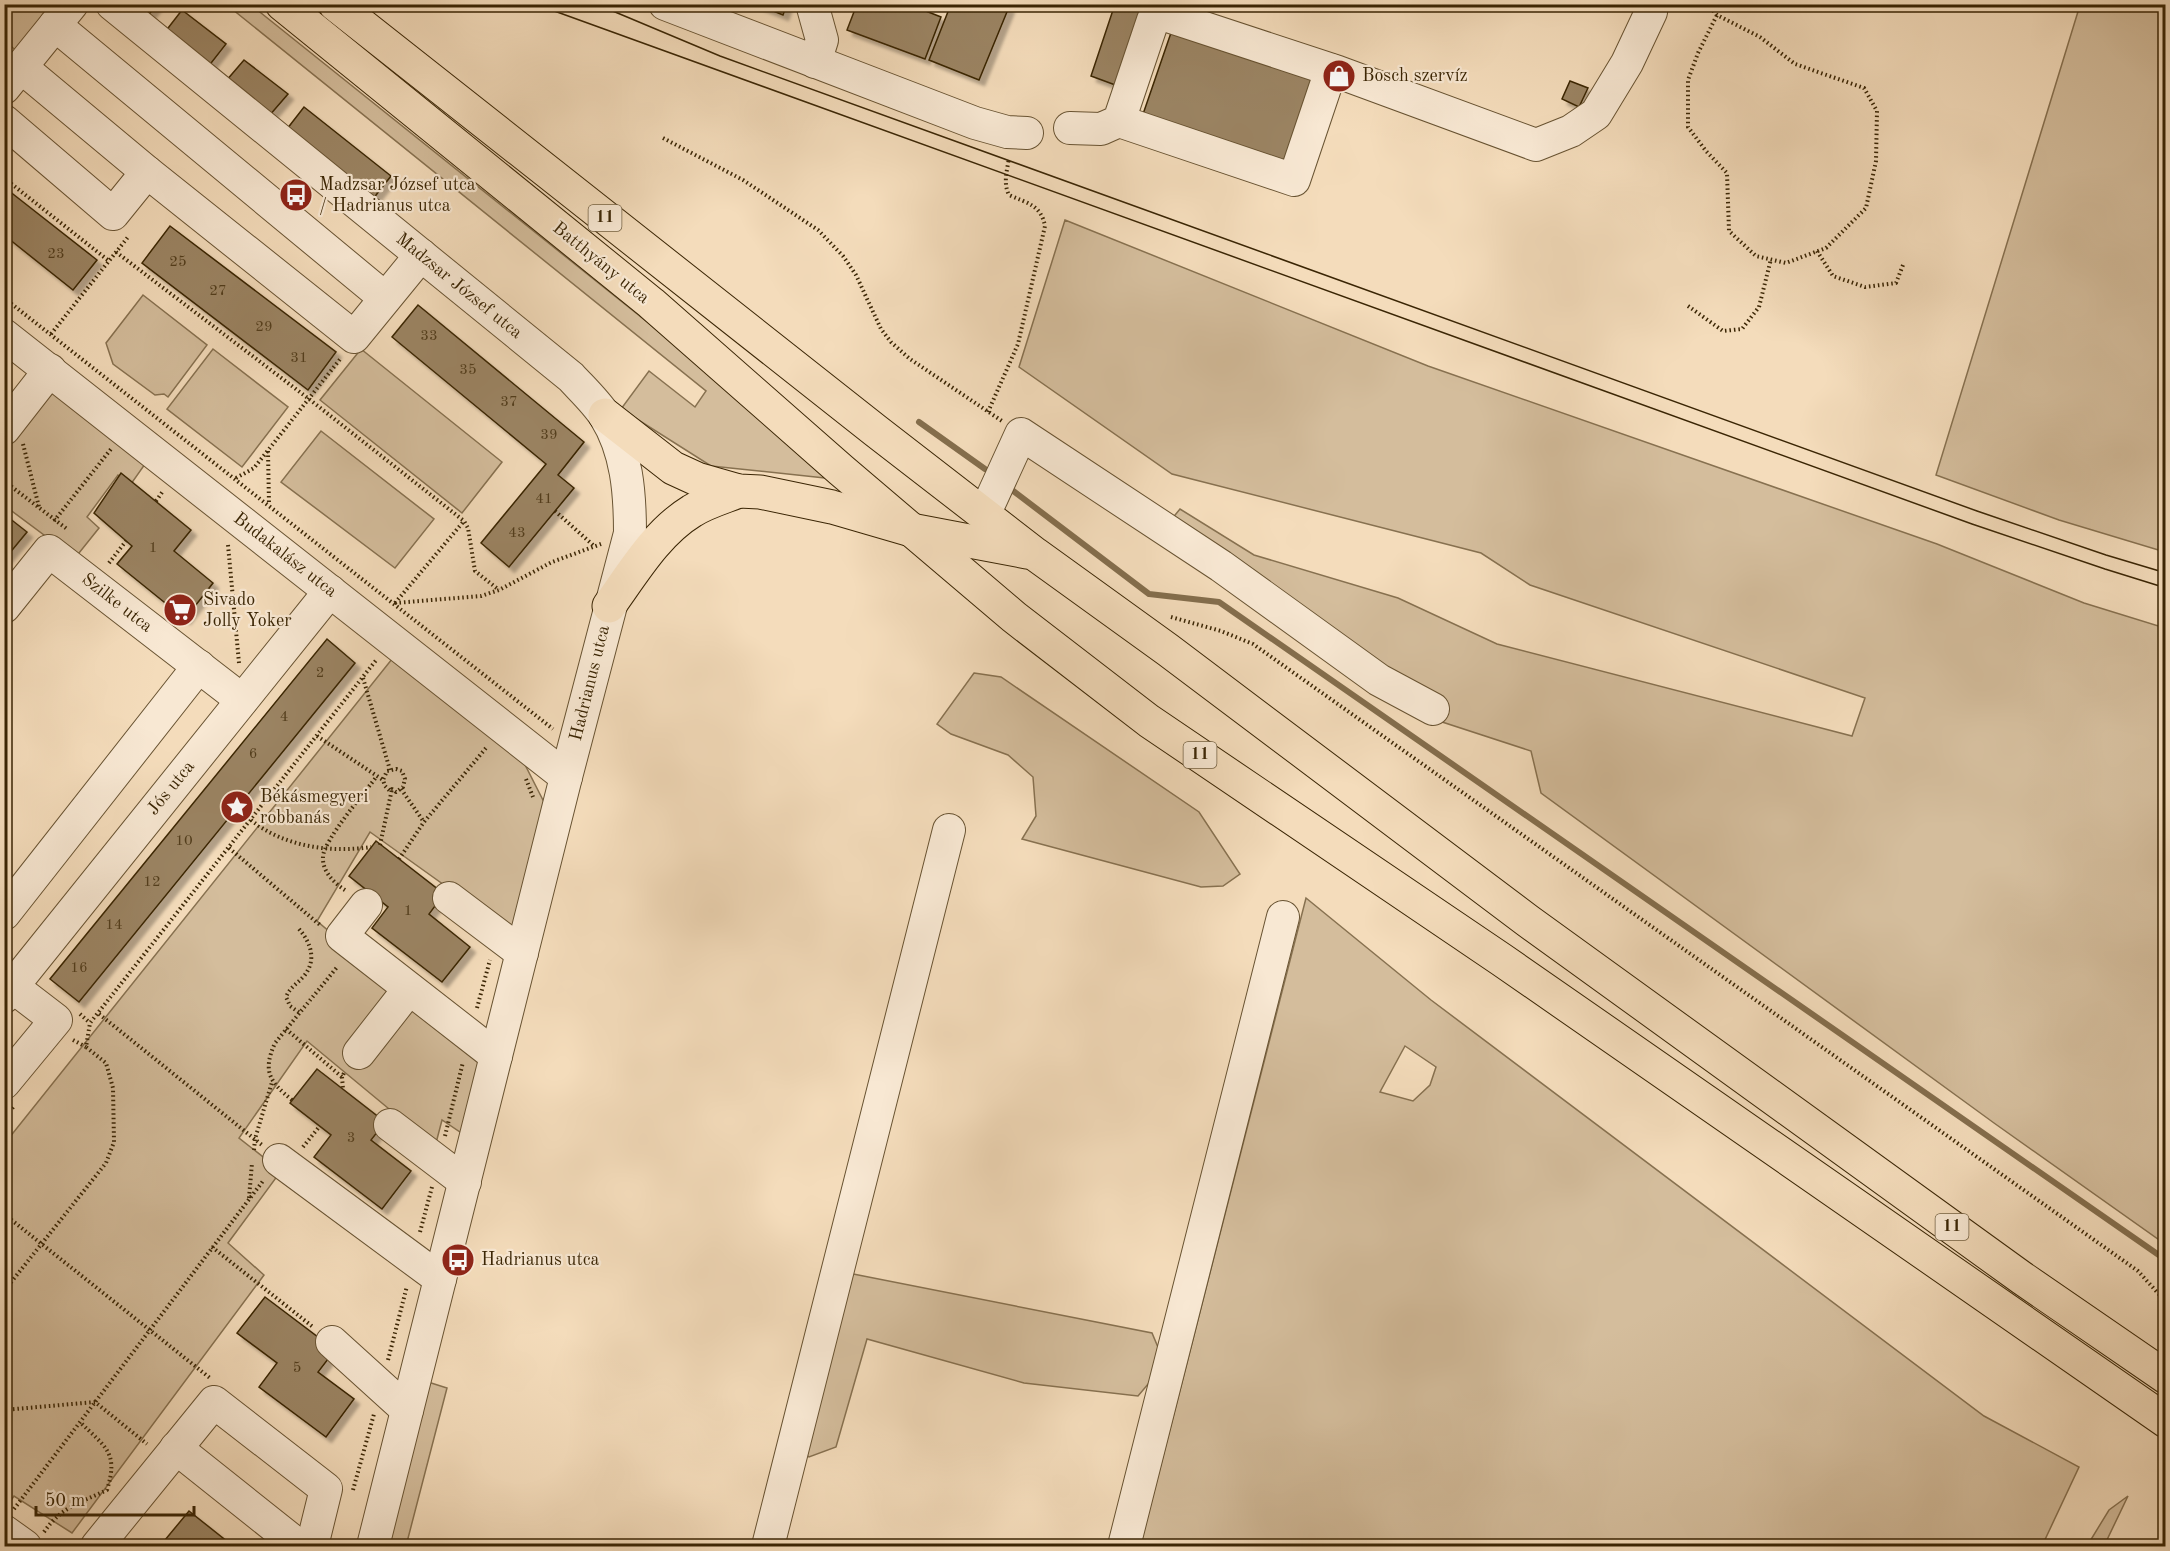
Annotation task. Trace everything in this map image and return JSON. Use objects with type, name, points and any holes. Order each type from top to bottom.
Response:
[{"type":"main road","name":"Batthyány utca","points":[[282,4],[651,303],[911,530]]},
{"type":"main road","name":"Batthyány utca","points":[[335,4],[984,515]]},
{"type":"main road","points":[[605,415],[673,468],[697,479],[739,491],[760,492],[832,507],[911,530],[1035,554]]},
{"type":"main road","points":[[609,606],[666,531],[692,511],[739,491]]},
{"type":"main road","name":"11","points":[[984,515],[1168,650],[1528,921],[2022,1278],[2166,1377]]},
{"type":"main road","name":"11","points":[[911,530],[1014,617],[1149,721],[1493,954],[2166,1421]]},
{"type":"street","name":"Madzsar József utca","points":[[112,4],[571,377],[605,415]]},
{"type":"street","points":[[665,4],[975,123],[1007,132],[1018,145]]},
{"type":"street","points":[[812,4],[822,40],[815,62]]},
{"type":"street","points":[[1119,121],[1153,20],[1165,15],[1331,70],[1536,145],[1570,131],[1596,114],[1627,63],[1651,12],[1652,4]]},
{"type":"street","points":[[385,298],[64,15],[13,77],[147,172],[354,337],[421,255]]},
{"type":"street","points":[[1070,128],[1101,129],[1119,121],[1294,180],[1331,70]]},
{"type":"street","points":[[4,121],[113,214],[147,172]]},
{"type":"street","name":"Budakalász utca","points":[[4,335],[330,591],[380,650],[566,777]]},
{"type":"street","points":[[13,434],[50,369]]},
{"type":"street","name":"Hadrianus utca","points":[[374,1546],[609,606],[630,533],[630,494],[626,468],[605,415]]},
{"type":"street","points":[[984,515],[1021,434],[1221,566],[1379,680],[1433,709]]},
{"type":"street","name":"Szilke utca","points":[[4,607],[49,551],[242,700]]},
{"type":"street","name":"Jós utca","points":[[4,1083],[56,1020],[9,992],[330,591]]},
{"type":"street","points":[[4,914],[199,666]]},
{"type":"street","points":[[768,1546],[949,830]]},
{"type":"street","points":[[449,898],[522,953]]},
{"type":"street","points":[[366,905],[340,937],[496,1056]]},
{"type":"street","points":[[1124,1546],[1283,917]]},
{"type":"street","points":[[350,1065],[409,989]]},
{"type":"street","points":[[390,1125],[465,1182]]},
{"type":"street","points":[[279,1160],[440,1279]]},
{"type":"street","points":[[332,1342],[407,1410]]},
{"type":"street","points":[[111,1541],[176,1448],[214,1401],[326,1489],[312,1546]]},
{"type":"street","points":[[176,1448],[299,1546]]},
{"type":"street","points":[[8,1522],[33,1540]]},
{"type":"path","points":[[1707,4],[1716,15],[1760,37],[1795,64],[1864,88],[1877,111],[1876,161],[1866,208],[1826,248],[1786,263],[1756,256],[1729,231],[1726,173],[1688,127],[1688,80],[1716,15]]},
{"type":"path","points":[[663,138],[743,180],[818,230],[843,256],[856,275],[881,328],[891,342],[910,359],[988,412],[1018,344],[1045,226],[1043,216],[1035,206],[1009,195],[1006,188],[1005,178],[1018,145]]},
{"type":"path","points":[[4,178],[109,261]]},
{"type":"path","points":[[4,298],[51,334],[129,235]]},
{"type":"path","points":[[1817,251],[1833,276],[1865,287],[1896,283],[1903,265]]},
{"type":"path","points":[[116,252],[464,521],[468,528],[475,571],[499,590]]},
{"type":"path","points":[[1688,306],[1723,331],[1742,329],[1759,308],[1771,259]]},
{"type":"path","points":[[235,478],[254,468],[342,356]]},
{"type":"path","points":[[13,434],[40,508]]},
{"type":"path","points":[[55,520],[111,448]]},
{"type":"path","points":[[268,449],[269,504]]},
{"type":"path","points":[[156,501],[164,490]]},
{"type":"path","points":[[555,511],[594,546]]},
{"type":"path","points":[[8,1286],[106,1163],[114,1142],[115,1107],[106,1063],[86,1047],[90,1023],[363,678],[380,650],[395,603],[464,521]]},
{"type":"path","points":[[395,603],[481,596],[499,590],[552,562],[630,533]]},
{"type":"path","points":[[110,563],[126,541]]},
{"type":"path","points":[[228,541],[240,665]]},
{"type":"path","points":[[1163,615],[1221,631],[1253,644],[2138,1271],[2166,1302]]},
{"type":"path","points":[[363,678],[390,770]]},
{"type":"path","points":[[317,735],[383,780],[387,789],[396,792],[405,785],[405,776],[399,770],[390,770],[385,774],[383,780]]},
{"type":"path","points":[[477,741],[495,754]]},
{"type":"path","points":[[399,859],[424,822],[486,748]]},
{"type":"path","points":[[521,774],[527,780],[533,797],[530,808]]},
{"type":"path","points":[[366,905],[328,874],[322,860],[325,849],[377,776]]},
{"type":"path","points":[[380,844],[384,835],[392,789]]},
{"type":"path","points":[[401,789],[424,822]]},
{"type":"path","points":[[251,820],[269,832],[308,847],[341,850],[371,847]]},
{"type":"path","points":[[229,848],[340,937],[300,1013],[275,1043],[270,1054],[268,1065],[272,1081],[255,1139],[249,1200]]},
{"type":"path","points":[[299,929],[307,938],[312,955],[311,963],[305,974],[289,989],[286,997],[290,1006],[300,1013]]},
{"type":"path","points":[[350,1501],[497,934]]},
{"type":"path","points":[[8,1522],[80,1422],[279,1160],[99,1014]]},
{"type":"path","points":[[286,1029],[350,1065],[343,1089]]},
{"type":"path","points":[[272,1081],[292,1100]]},
{"type":"path","points":[[4,1214],[214,1382]]},
{"type":"path","points":[[212,1247],[332,1342]]},
{"type":"path","points":[[4,1410],[95,1402]]},
{"type":"path","points":[[33,1540],[64,1509],[107,1490],[112,1473],[112,1461],[104,1446],[80,1422]]},
{"type":"shaded area","points":[[2154,4],[2166,6],[2165,552],[2059,520],[1936,475],[2080,5]]},
{"type":"shaded area","points":[[4,5],[58,5],[20,54],[5,41]]},
{"type":"shaded area","points":[[227,5],[251,5],[716,377],[825,478],[711,466],[621,409],[649,371],[695,407],[706,391]]},
{"type":"shaded area","points":[[1065,220],[1428,366],[1937,544],[2084,603],[2165,628],[2165,1244],[1994,1123],[1541,793],[1531,751],[1433,719],[1166,526],[1180,509],[1254,555],[1398,598],[1497,644],[1852,736],[1865,698],[1530,585],[1481,553],[1172,474],[1019,367]]},
{"type":"shaded area","points":[[143,295],[207,345],[168,397],[164,394],[155,395],[113,364],[106,343]]},
{"type":"shaded area","points":[[213,349],[288,407],[242,467],[167,409]]},
{"type":"shaded area","points":[[361,349],[502,462],[462,513],[320,400]]},
{"type":"shaded area","points":[[49,382],[150,457],[131,484],[118,475],[87,517],[99,528],[75,558],[5,506],[5,439]]},
{"type":"shaded area","points":[[321,431],[434,519],[395,568],[281,482]]},
{"type":"shaded area","points":[[396,654],[517,749],[547,808],[514,935],[370,832],[317,921],[480,1059],[463,1134],[442,1120],[435,1147],[307,1041],[239,1138],[281,1171],[228,1243],[264,1275],[72,1533],[14,1496],[5,1509],[5,1143]]},
{"type":"shaded area","points":[[974,673],[1001,677],[1199,812],[1240,874],[1223,886],[1201,887],[1022,839],[1036,816],[1033,777],[1008,755],[951,734],[937,724]]},
{"type":"shaded area","points":[[1306,898],[1431,1000],[1984,1416],[2079,1467],[2042,1546],[1140,1546]],"holes":[[[1405,1046],[1436,1067],[1430,1085],[1413,1101],[1380,1092]]]},
{"type":"shaded area","points":[[833,1270],[1152,1333],[1165,1364],[1138,1396],[1024,1383],[867,1339],[836,1447],[809,1457],[786,1442]]},
{"type":"shaded area","points":[[428,1382],[447,1388],[406,1546],[386,1546]]},
{"type":"shaded area","points":[[2128,1496],[2104,1546],[2087,1546],[2109,1510]]},
{"type":"building","points":[[131,4],[157,4],[147,17]]},
{"type":"building","points":[[756,4],[787,4],[783,15]]},
{"type":"building","points":[[857,4],[908,4],[941,17],[925,59],[847,30]]},
{"type":"building","points":[[951,4],[1002,4],[1009,7],[979,80],[929,60]]},
{"type":"building","points":[[1115,4],[1146,4],[1118,86],[1091,76]]},
{"type":"building","points":[[182,10],[226,44],[208,67],[165,32]]},
{"type":"building","points":[[1173,27],[1316,78],[1283,170],[1141,120]]},
{"type":"building","points":[[244,60],[288,94],[269,116],[226,81]]},
{"type":"building","points":[[1570,81],[1588,88],[1579,107],[1562,99]]},
{"type":"building","points":[[304,107],[391,176],[373,199],[287,129]]},
{"type":"building","points":[[4,187],[97,260],[73,290],[4,235]]},
{"type":"building","points":[[170,226],[336,352],[308,390],[142,263]]},
{"type":"building","points":[[418,305],[584,442],[558,475],[574,488],[509,567],[481,543],[546,464],[392,337]]},
{"type":"building","points":[[121,473],[191,530],[174,551],[213,583],[185,619],[117,564],[132,546],[94,513]]},
{"type":"building","points":[[4,514],[27,532],[4,560]]},
{"type":"building","points":[[327,639],[355,663],[79,1002],[50,979]]},
{"type":"building","points":[[376,841],[444,894],[429,914],[470,947],[442,982],[372,928],[388,907],[349,876]]},
{"type":"building","points":[[317,1069],[385,1122],[371,1140],[411,1171],[382,1209],[314,1157],[331,1135],[290,1103]]},
{"type":"building","points":[[265,1297],[335,1350],[318,1372],[354,1399],[326,1437],[259,1387],[277,1363],[237,1333]]},
{"type":"building","points":[[189,1511],[233,1546],[160,1546]]},
{"type":"waterway","points":[[919,422],[985,469]]},
{"type":"waterway","points":[[1012,490],[1149,594],[1219,602],[2166,1260]]},
{"type":"tram line","points":[[535,4],[1972,524],[2166,588]]},
{"type":"tram line","points":[[596,4],[720,56],[1977,511],[2166,573]]},
{"type":"place","name":"Bosch szervíz","points":[[1339,76]]},
{"type":"place","name":"Madzsar József utca / Hadrianus utca","points":[[296,195]]},
{"type":"place","name":"Sivado Jolly Yoker","points":[[180,610]]},
{"type":"place","name":"Békásmegyeri robbanás","points":[[237,807]]},
{"type":"place","name":"Hadrianus utca","points":[[458,1260]]}]
